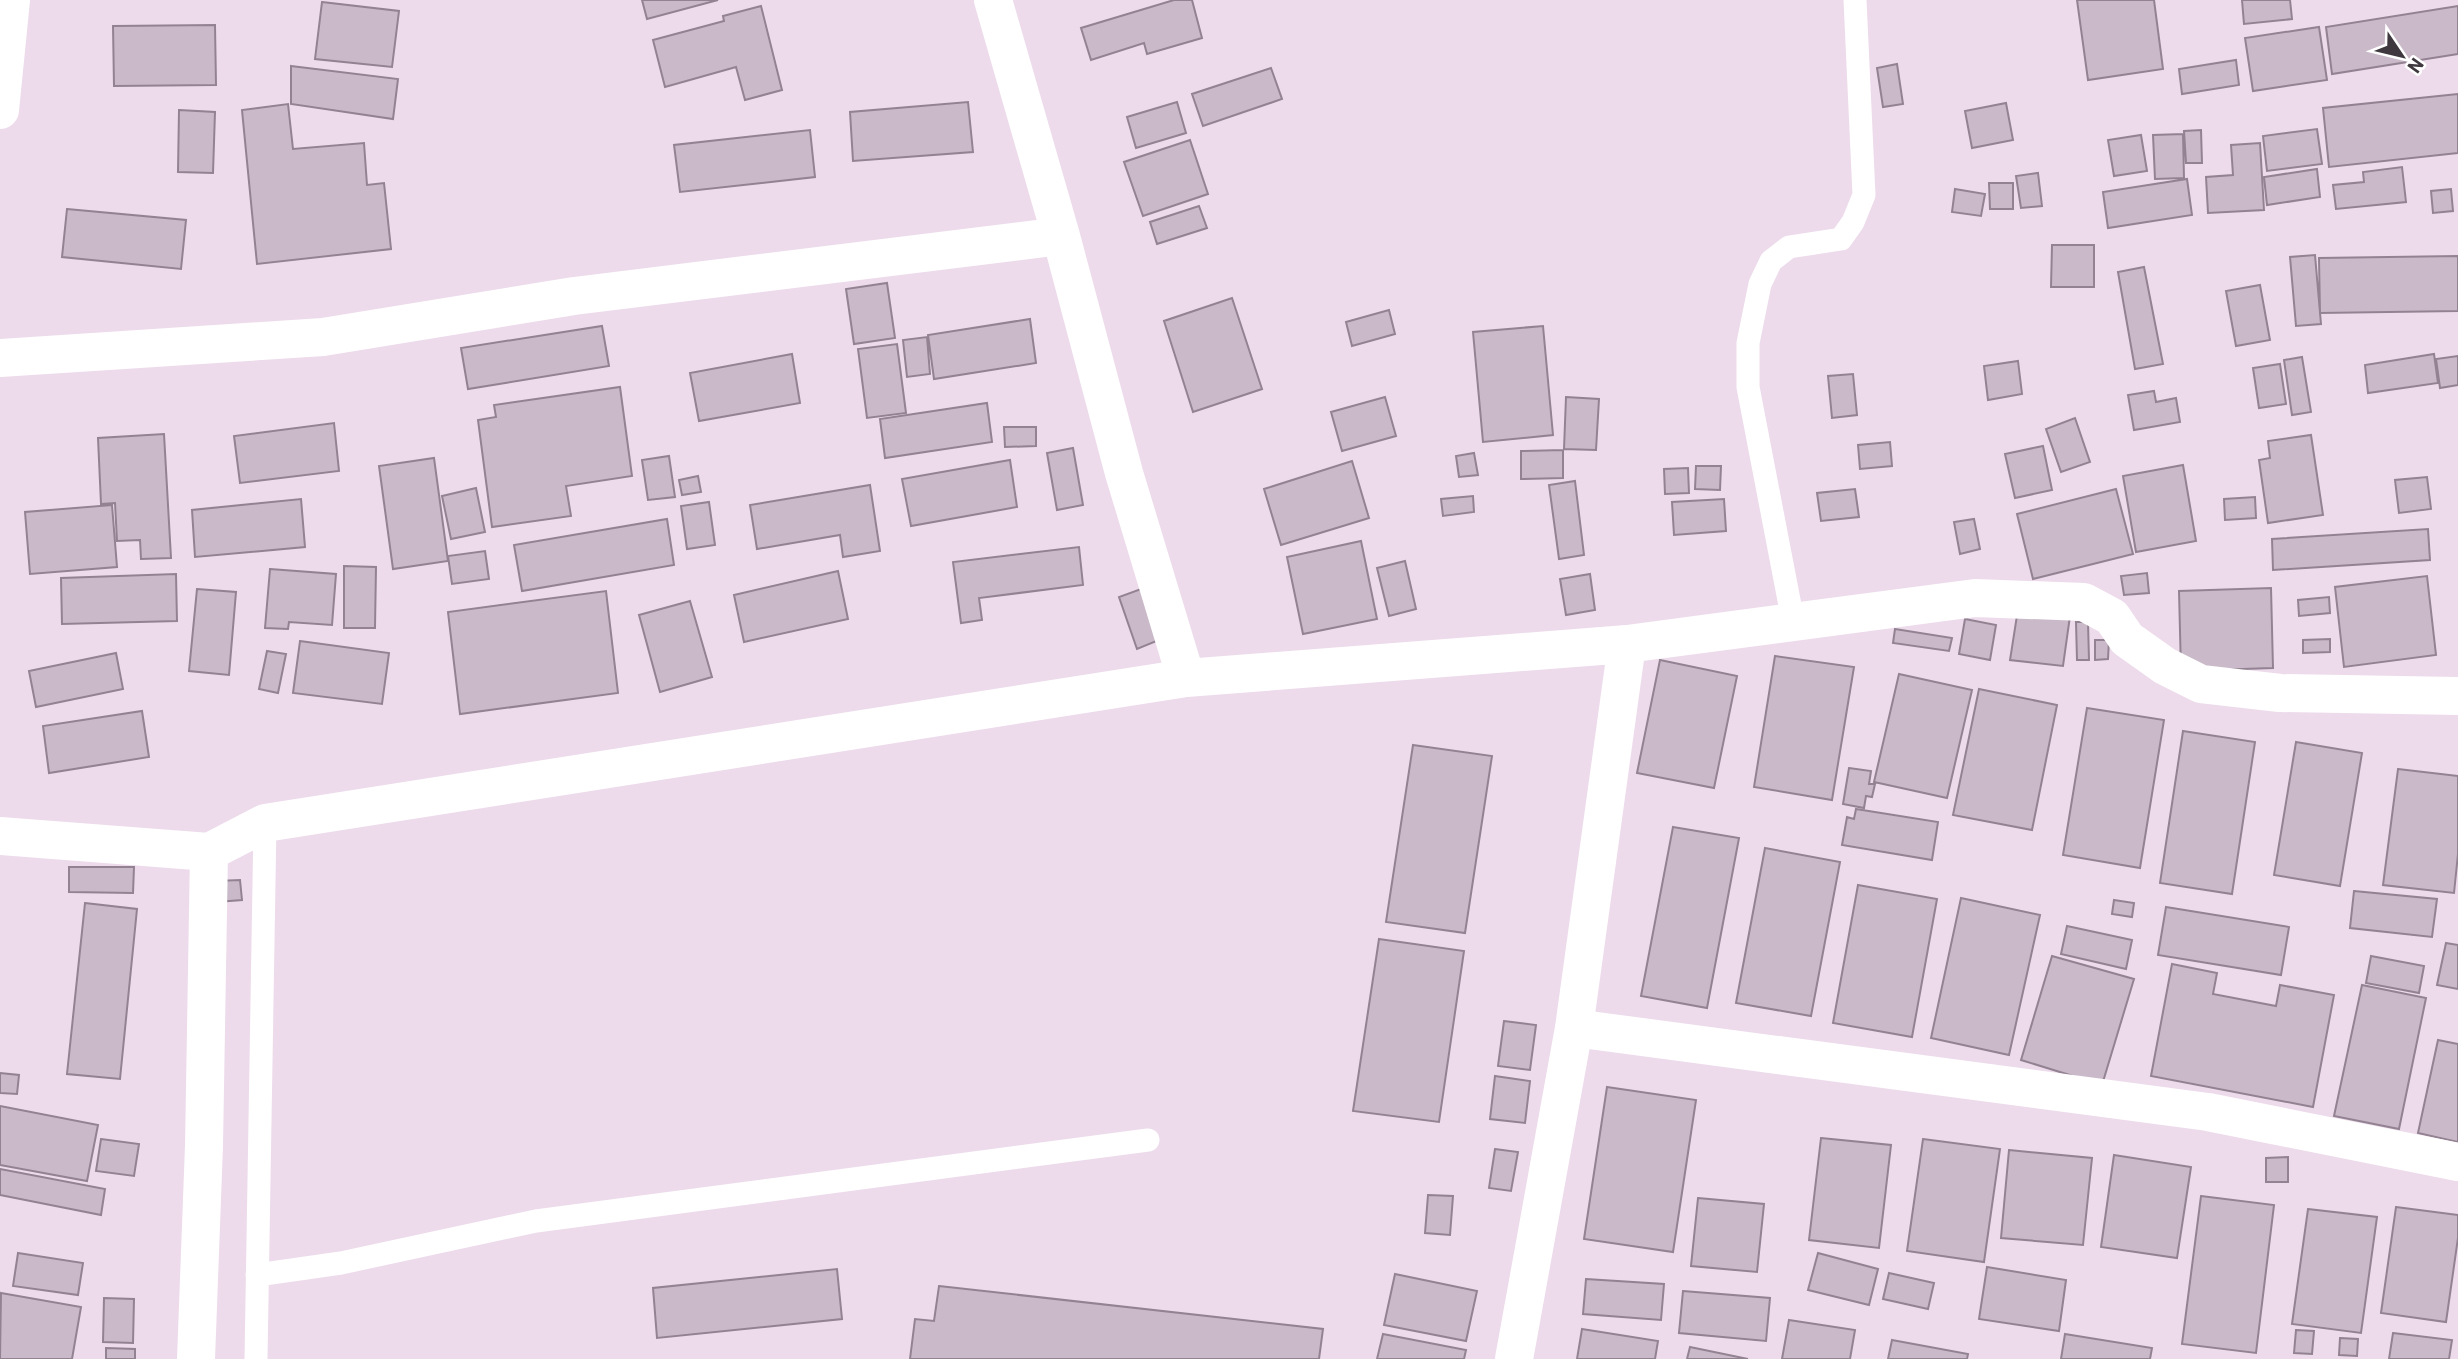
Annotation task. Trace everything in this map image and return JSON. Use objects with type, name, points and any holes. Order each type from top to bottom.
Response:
[{"type":"street","points":[[0,110],[11,0]]},
{"type":"street","points":[[993,0],[1061,236],[1124,473],[1186,678]]},
{"type":"street","points":[[0,358],[323,337],[574,296],[1061,236]]},
{"type":"street","points":[[0,836],[209,852],[265,823],[1186,678],[1627,644],[1975,598],[2084,602],[2112,617],[2127,639],[2165,666],[2201,684],[2280,693],[2458,696]]},
{"type":"street","points":[[1514,1359],[1574,1028],[1627,644]]},
{"type":"street","points":[[196,1359],[204,1146],[209,852]]},
{"type":"street","points":[[1574,1028],[2208,1112],[2458,1162]]},
{"type":"lane","points":[[1793,621],[1748,387],[1748,342],[1760,284],[1771,261],[1789,247],[1841,239],[1853,222],[1864,195],[1855,0]]},
{"type":"lane","points":[[256,1359],[265,823]]},
{"type":"lane","points":[[257,1275],[341,1263],[536,1221],[1148,1140]]},
{"type":"building","points":[[642,0],[718,0],[647,19]]},
{"type":"building","points":[[1174,0],[1192,0],[1202,38],[1147,54],[1144,43],[1091,60],[1081,28]]},
{"type":"building","points":[[2077,0],[2154,0],[2163,69],[2088,80]]},
{"type":"building","points":[[2242,0],[2290,0],[2292,19],[2244,24]]},
{"type":"building","points":[[322,2],[399,11],[392,67],[315,59]]},
{"type":"building","points":[[761,6],[782,90],[745,100],[736,67],[665,87],[653,40],[724,21],[723,16]]},
{"type":"building","points":[[2458,6],[2458,54],[2332,74],[2326,27]]},
{"type":"building","points":[[215,25],[216,85],[114,86],[113,26]]},
{"type":"building","points":[[2319,27],[2327,80],[2253,91],[2245,38]]},
{"type":"building","points":[[2236,60],[2239,85],[2182,94],[2179,69]]},
{"type":"building","points":[[1897,64],[1903,104],[1883,107],[1877,68]]},
{"type":"building","points":[[291,66],[398,79],[393,119],[291,104]]},
{"type":"building","points":[[1271,68],[1282,99],[1203,126],[1192,94]]},
{"type":"building","points":[[2458,94],[2458,153],[2329,167],[2323,108]]},
{"type":"building","points":[[968,102],[973,152],[853,161],[850,112]]},
{"type":"building","points":[[1177,102],[1186,133],[1136,148],[1127,117]]},
{"type":"building","points":[[2006,103],[2013,140],[1972,148],[1965,111]]},
{"type":"building","points":[[288,104],[293,149],[364,143],[367,185],[384,183],[391,249],[257,264],[242,110]]},
{"type":"building","points":[[179,110],[215,112],[213,173],[178,172]]},
{"type":"building","points":[[2317,129],[2322,164],[2267,171],[2263,136]]},
{"type":"building","points":[[810,130],[815,177],[680,192],[674,145]]},
{"type":"building","points":[[2201,130],[2202,163],[2186,163],[2184,131]]},
{"type":"building","points":[[2183,134],[2184,178],[2155,179],[2153,135]]},
{"type":"building","points":[[2141,135],[2147,171],[2114,176],[2108,140]]},
{"type":"building","points":[[1190,140],[1208,194],[1143,216],[1124,162]]},
{"type":"building","points":[[2260,143],[2264,210],[2208,213],[2206,177],[2233,175],[2231,145]]},
{"type":"building","points":[[2402,167],[2406,202],[2336,209],[2333,185],[2364,182],[2363,172]]},
{"type":"building","points":[[2317,169],[2320,197],[2267,205],[2264,177]]},
{"type":"building","points":[[2038,173],[2042,206],[2021,208],[2016,176]]},
{"type":"building","points":[[2187,179],[2192,215],[2108,228],[2103,192]]},
{"type":"building","points":[[1989,183],[2013,183],[2013,209],[1990,209]]},
{"type":"building","points":[[1955,189],[1985,194],[1981,216],[1952,212]]},
{"type":"building","points":[[2451,189],[2453,211],[2433,213],[2431,191]]},
{"type":"building","points":[[1199,206],[1207,228],[1157,244],[1150,222]]},
{"type":"building","points":[[67,209],[186,220],[181,269],[62,257]]},
{"type":"building","points":[[2052,245],[2094,245],[2094,287],[2051,287]]},
{"type":"building","points":[[2315,255],[2321,324],[2296,326],[2290,257]]},
{"type":"building","points":[[2458,256],[2458,311],[2320,313],[2319,258]]},
{"type":"building","points":[[2144,267],[2163,364],[2135,369],[2118,272]]},
{"type":"building","points":[[887,283],[895,338],[854,344],[846,289]]},
{"type":"building","points":[[2260,285],[2270,340],[2236,346],[2226,291]]},
{"type":"building","points":[[1232,298],[1262,389],[1193,412],[1164,321]]},
{"type":"building","points":[[1389,310],[1395,334],[1352,346],[1346,322]]},
{"type":"building","points":[[1030,319],[1036,363],[934,379],[928,335]]},
{"type":"building","points":[[602,326],[609,366],[468,389],[461,348]]},
{"type":"building","points":[[1543,326],[1553,435],[1483,442],[1473,332]]},
{"type":"building","points":[[927,337],[930,374],[907,377],[903,340]]},
{"type":"building","points":[[897,344],[906,413],[867,418],[858,349]]},
{"type":"building","points":[[792,354],[800,403],[699,421],[690,373]]},
{"type":"building","points":[[2434,354],[2438,383],[2368,393],[2365,365]]},
{"type":"building","points":[[2458,356],[2458,385],[2440,388],[2436,359]]},
{"type":"building","points":[[2302,357],[2311,412],[2292,415],[2284,360]]},
{"type":"building","points":[[2018,361],[2022,394],[1988,400],[1984,366]]},
{"type":"building","points":[[2280,364],[2286,404],[2259,408],[2253,368]]},
{"type":"building","points":[[1853,374],[1857,415],[1832,418],[1828,376]]},
{"type":"building","points":[[620,387],[632,476],[566,486],[571,516],[492,527],[478,420],[496,417],[494,405]]},
{"type":"building","points":[[2154,391],[2156,402],[2176,398],[2180,422],[2134,430],[2128,395]]},
{"type":"building","points":[[1385,397],[1396,436],[1342,451],[1331,412]]},
{"type":"building","points":[[1566,397],[1599,399],[1596,450],[1564,449]]},
{"type":"building","points":[[987,403],[992,442],[885,458],[880,419]]},
{"type":"building","points":[[2075,418],[2090,462],[2061,472],[2046,429]]},
{"type":"building","points":[[334,423],[339,471],[240,483],[234,436]]},
{"type":"building","points":[[1004,427],[1036,427],[1036,446],[1005,447]]},
{"type":"building","points":[[164,434],[171,558],[141,559],[140,540],[117,541],[115,503],[101,504],[98,438]]},
{"type":"building","points":[[2311,435],[2323,515],[2268,523],[2259,460],[2270,458],[2268,441]]},
{"type":"building","points":[[1890,442],[1892,466],[1860,469],[1858,445]]},
{"type":"building","points":[[2043,446],[2052,490],[2015,498],[2005,454]]},
{"type":"building","points":[[1073,448],[1083,505],[1057,510],[1047,453]]},
{"type":"building","points":[[1563,450],[1563,478],[1521,479],[1521,451]]},
{"type":"building","points":[[1474,453],[1478,475],[1459,477],[1456,456]]},
{"type":"building","points":[[669,456],[675,497],[648,500],[642,460]]},
{"type":"building","points":[[434,458],[448,561],[393,569],[379,466]]},
{"type":"building","points":[[1010,460],[1017,507],[911,526],[902,479]]},
{"type":"building","points":[[1352,461],[1369,518],[1281,545],[1264,489]]},
{"type":"building","points":[[2183,465],[2196,541],[2136,552],[2123,476]]},
{"type":"building","points":[[1696,466],[1721,466],[1720,490],[1695,489]]},
{"type":"building","points":[[1688,468],[1689,493],[1665,494],[1664,469]]},
{"type":"building","points":[[698,476],[701,492],[682,495],[679,480]]},
{"type":"building","points":[[2427,477],[2431,509],[2399,513],[2395,480]]},
{"type":"building","points":[[1575,481],[1584,555],[1559,559],[1549,485]]},
{"type":"building","points":[[870,485],[880,551],[843,557],[840,535],[757,549],[750,505]]},
{"type":"building","points":[[476,488],[485,532],[451,539],[442,496]]},
{"type":"building","points":[[1855,489],[1859,517],[1821,521],[1817,493]]},
{"type":"building","points":[[2116,489],[2133,554],[2033,579],[2017,514]]},
{"type":"building","points":[[1473,496],[1474,512],[1443,516],[1441,499]]},
{"type":"building","points":[[2255,497],[2256,518],[2225,520],[2224,499]]},
{"type":"building","points":[[301,499],[305,547],[195,557],[192,510]]},
{"type":"building","points":[[1724,499],[1726,531],[1674,535],[1672,502]]},
{"type":"building","points":[[709,502],[715,545],[687,549],[681,506]]},
{"type":"building","points":[[112,505],[117,567],[30,574],[25,512]]},
{"type":"building","points":[[667,519],[674,565],[522,591],[514,545]]},
{"type":"building","points":[[1974,519],[1980,549],[1960,554],[1954,522]]},
{"type":"building","points":[[2428,529],[2430,560],[2273,570],[2272,539]]},
{"type":"building","points":[[1361,541],[1377,619],[1303,634],[1287,557]]},
{"type":"building","points":[[1079,547],[1083,585],[979,598],[982,620],[961,623],[953,562]]},
{"type":"building","points":[[485,551],[489,579],[452,584],[448,556]]},
{"type":"building","points":[[1405,561],[1416,609],[1389,616],[1377,568]]},
{"type":"building","points":[[344,566],[376,567],[375,628],[344,628]]},
{"type":"building","points":[[270,569],[336,574],[332,625],[289,622],[288,629],[265,628]]},
{"type":"building","points":[[838,571],[848,619],[744,642],[734,595]]},
{"type":"building","points":[[2147,573],[2149,593],[2124,595],[2121,576]]},
{"type":"building","points":[[176,574],[177,621],[62,624],[61,578]]},
{"type":"building","points":[[1590,574],[1595,610],[1566,615],[1560,579]]},
{"type":"building","points":[[2427,576],[2436,655],[2344,667],[2335,587]]},
{"type":"building","points":[[2271,588],[2273,668],[2181,671],[2179,591]]},
{"type":"building","points":[[197,589],[236,592],[229,675],[189,671]]},
{"type":"building","points":[[1141,589],[1159,640],[1137,649],[1119,597]]},
{"type":"building","points":[[606,591],[618,693],[460,714],[448,612]]},
{"type":"building","points":[[2329,597],[2330,613],[2299,616],[2298,600]]},
{"type":"building","points":[[690,601],[712,677],[660,692],[639,615]]},
{"type":"building","points":[[2018,609],[2070,616],[2063,666],[2010,660]]},
{"type":"building","points":[[1965,619],[1996,625],[1990,660],[1959,654]]},
{"type":"building","points":[[2076,622],[2088,622],[2089,660],[2077,660]]},
{"type":"building","points":[[1895,629],[1952,638],[1949,651],[1893,643]]},
{"type":"building","points":[[2330,639],[2330,652],[2303,653],[2303,640]]},
{"type":"building","points":[[2095,640],[2109,640],[2108,659],[2095,660]]},
{"type":"building","points":[[300,641],[389,653],[382,704],[293,693]]},
{"type":"building","points":[[267,651],[286,654],[278,693],[259,689]]},
{"type":"building","points":[[116,653],[123,689],[36,707],[29,671]]},
{"type":"building","points":[[1775,656],[1854,667],[1832,800],[1754,787]]},
{"type":"building","points":[[1660,660],[1737,676],[1714,788],[1637,773]]},
{"type":"building","points":[[1899,674],[1972,690],[1947,798],[1874,782]]},
{"type":"building","points":[[1979,689],[2057,705],[2032,830],[1953,815]]},
{"type":"building","points":[[2087,708],[2164,720],[2140,868],[2063,855]]},
{"type":"building","points":[[142,711],[149,757],[49,773],[43,726]]},
{"type":"building","points":[[2183,731],[2255,742],[2232,894],[2160,883]]},
{"type":"building","points":[[2296,742],[2362,753],[2340,886],[2274,875]]},
{"type":"building","points":[[1413,745],[1492,756],[1465,933],[1386,922]]},
{"type":"building","points":[[1849,768],[1871,771],[1869,784],[1875,784],[1872,797],[1866,796],[1864,808],[1843,804]]},
{"type":"building","points":[[2398,769],[2458,776],[2458,854],[2454,893],[2383,885]]},
{"type":"building","points":[[1856,809],[1938,822],[1932,860],[1842,845],[1847,817],[1854,819]]},
{"type":"building","points":[[1673,827],[1739,838],[1707,1008],[1641,996]]},
{"type":"building","points":[[1765,848],[1840,862],[1811,1016],[1736,1003]]},
{"type":"building","points":[[69,867],[134,867],[133,893],[69,892]]},
{"type":"building","points":[[240,880],[242,900],[217,902],[216,881]]},
{"type":"building","points":[[1858,885],[1937,899],[1912,1037],[1833,1023]]},
{"type":"building","points":[[2354,891],[2437,899],[2432,937],[2350,928]]},
{"type":"building","points":[[1961,898],[2040,915],[2009,1055],[1931,1038]]},
{"type":"building","points":[[2114,900],[2134,903],[2132,917],[2112,914]]},
{"type":"building","points":[[85,903],[137,909],[120,1079],[67,1074]]},
{"type":"building","points":[[2166,907],[2289,927],[2281,975],[2158,955]]},
{"type":"building","points":[[2067,926],[2132,940],[2126,969],[2061,954]]},
{"type":"building","points":[[1379,939],[1464,951],[1439,1122],[1353,1111]]},
{"type":"building","points":[[2446,943],[2458,945],[2458,989],[2437,985]]},
{"type":"building","points":[[2052,956],[2134,979],[2102,1085],[2021,1060]]},
{"type":"building","points":[[2371,956],[2424,966],[2419,993],[2366,983]]},
{"type":"building","points":[[2172,964],[2217,973],[2213,994],[2276,1006],[2280,985],[2334,995],[2313,1107],[2151,1076]]},
{"type":"building","points":[[2362,985],[2426,998],[2399,1129],[2334,1116]]},
{"type":"building","points":[[1504,1021],[1536,1025],[1530,1070],[1498,1066]]},
{"type":"building","points":[[2438,1040],[2458,1044],[2458,1142],[2418,1133]]},
{"type":"building","points":[[0,1073],[19,1075],[17,1094],[0,1093]]},
{"type":"building","points":[[1495,1076],[1530,1081],[1525,1123],[1490,1119]]},
{"type":"building","points":[[1607,1087],[1696,1100],[1673,1252],[1584,1239]]},
{"type":"building","points":[[0,1106],[98,1125],[87,1181],[0,1165]]},
{"type":"building","points":[[1821,1138],[1891,1145],[1879,1248],[1809,1240]]},
{"type":"building","points":[[101,1139],[139,1144],[134,1176],[96,1171]]},
{"type":"building","points":[[1923,1139],[2000,1149],[1984,1262],[1907,1251]]},
{"type":"building","points":[[1495,1149],[1518,1152],[1511,1191],[1489,1188]]},
{"type":"building","points":[[2009,1150],[2092,1158],[2083,1245],[2001,1238]]},
{"type":"building","points":[[2114,1155],[2191,1167],[2177,1258],[2101,1247]]},
{"type":"building","points":[[2288,1157],[2288,1182],[2266,1182],[2266,1158]]},
{"type":"building","points":[[0,1169],[105,1189],[101,1215],[0,1195]]},
{"type":"building","points":[[1428,1195],[1453,1196],[1450,1235],[1425,1233]]},
{"type":"building","points":[[2201,1196],[2274,1205],[2256,1353],[2182,1344]]},
{"type":"building","points":[[1698,1198],[1764,1204],[1757,1272],[1691,1266]]},
{"type":"building","points":[[2396,1207],[2458,1215],[2458,1238],[2446,1322],[2381,1313]]},
{"type":"building","points":[[2308,1209],[2377,1217],[2361,1333],[2292,1324]]},
{"type":"building","points":[[18,1253],[83,1263],[78,1295],[13,1286]]},
{"type":"building","points":[[1818,1253],[1878,1269],[1869,1305],[1808,1290]]},
{"type":"building","points":[[1987,1267],[2066,1280],[2059,1331],[1979,1319]]},
{"type":"building","points":[[837,1269],[842,1319],[657,1338],[653,1288]]},
{"type":"building","points":[[1889,1273],[1934,1283],[1928,1309],[1883,1299]]},
{"type":"building","points":[[1395,1274],[1477,1291],[1466,1341],[1384,1325]]},
{"type":"building","points":[[1586,1279],[1664,1284],[1661,1320],[1583,1314]]},
{"type":"building","points":[[939,1286],[1323,1329],[1319,1359],[910,1359],[915,1319],[934,1321]]},
{"type":"building","points":[[1683,1291],[1770,1298],[1766,1341],[1679,1333]]},
{"type":"building","points":[[1,1293],[81,1307],[72,1359],[0,1359]]},
{"type":"building","points":[[104,1298],[134,1299],[133,1343],[103,1342]]},
{"type":"building","points":[[1789,1320],[1855,1330],[1850,1359],[1782,1359]]},
{"type":"building","points":[[1582,1329],[1658,1341],[1655,1359],[1577,1359]]},
{"type":"building","points":[[2296,1330],[2314,1331],[2312,1354],[2294,1353]]},
{"type":"building","points":[[2393,1333],[2452,1340],[2449,1359],[2389,1359]]},
{"type":"building","points":[[1383,1334],[1466,1350],[1464,1359],[1377,1359]]},
{"type":"building","points":[[2065,1334],[2152,1348],[2150,1359],[2061,1359]]},
{"type":"building","points":[[2340,1338],[2358,1339],[2357,1356],[2339,1355]]},
{"type":"building","points":[[1892,1340],[1968,1354],[1967,1359],[1888,1359]]},
{"type":"building","points":[[1690,1347],[1748,1359],[1687,1359]]},
{"type":"building","points":[[106,1348],[135,1349],[135,1359],[106,1359]]}]
